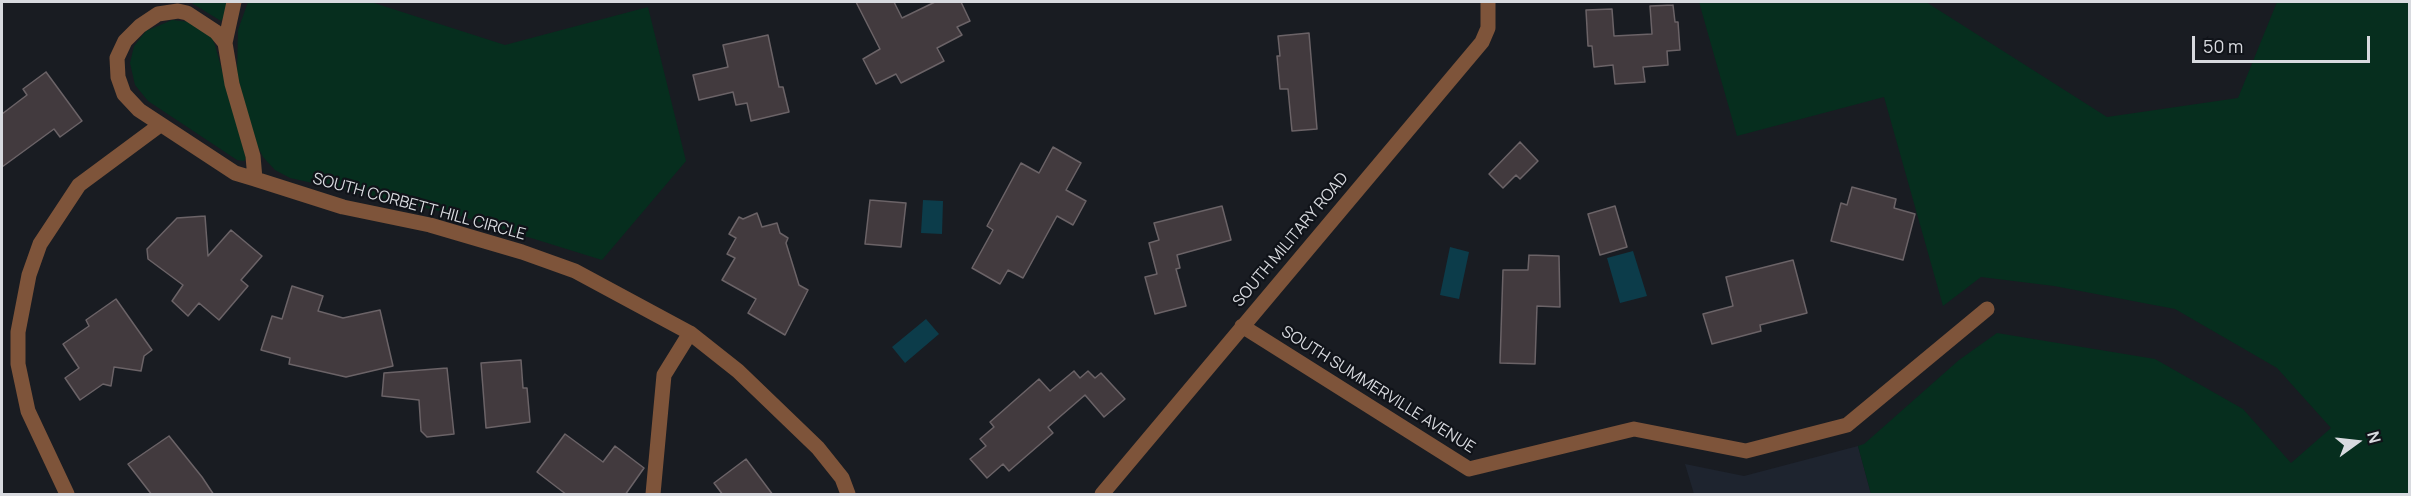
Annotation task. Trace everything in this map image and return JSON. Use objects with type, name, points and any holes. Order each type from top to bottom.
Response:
[{"type":"street","points":[[234,2],[225,42],[232,84],[253,156],[255,179]]},
{"type":"street","name":"SOUTH MILITARY ROAD","points":[[1102,495],[1482,42],[1488,28],[1488,2]]},
{"type":"street","name":"SOUTH CORBETT HILL CIRCLE","points":[[225,42],[196,17],[178,11],[158,14],[149,19],[125,41],[117,58],[120,86],[129,100],[160,125],[235,173],[343,207],[430,225],[522,252],[575,271],[690,333],[738,371],[818,448],[842,478],[848,495]]},
{"type":"street","points":[[67,495],[28,411],[18,364],[18,332],[29,275],[39,244],[79,184],[160,125]]},
{"type":"street","name":"SOUTH SUMMERVILLE AVENUE","points":[[1242,326],[1469,469],[1634,429],[1746,451],[1847,425],[1987,309]]},
{"type":"street","points":[[653,495],[664,375],[690,333]]},
{"type":"shaded area","points":[[1858,446],[1871,494],[1694,494],[1685,464],[1744,476]]},
{"type":"green space","points":[[190,2],[233,2],[221,21]]},
{"type":"green space","points":[[248,2],[371,2],[505,45],[648,7],[686,161],[602,260],[457,215],[290,178],[275,170],[263,157],[255,141],[237,74],[238,30]]},
{"type":"green space","points":[[1699,2],[1926,2],[2107,117],[2238,98],[2277,2],[2409,2],[2409,494],[1871,494],[1858,446],[1864,444],[1959,360],[1997,333],[2155,359],[2243,409],[2291,463],[2331,428],[2277,368],[2175,309],[2054,286],[1981,277],[1943,306],[1884,97],[1737,136]]},
{"type":"green space","points":[[172,20],[190,22],[212,38],[246,158],[244,161],[237,160],[148,101],[135,85],[130,63],[134,46],[146,31]]},
{"type":"water","points":[[923,200],[943,201],[942,234],[921,233]]},
{"type":"water","points":[[1450,247],[1469,252],[1459,299],[1440,295]]},
{"type":"water","points":[[1633,251],[1647,296],[1620,303],[1607,258]]},
{"type":"water","points":[[926,319],[939,334],[905,363],[892,347]]},
{"type":"building","points":[[856,2],[894,2],[902,18],[935,2],[961,2],[970,21],[957,27],[962,35],[937,48],[944,61],[901,83],[896,74],[876,84],[863,59],[880,49]]},
{"type":"building","points":[[1673,5],[1675,22],[1678,22],[1680,50],[1667,51],[1668,65],[1643,67],[1645,82],[1615,84],[1613,65],[1594,67],[1592,46],[1588,46],[1586,10],[1612,9],[1614,36],[1652,34],[1650,6]]},
{"type":"building","points":[[1309,33],[1317,129],[1292,131],[1288,89],[1280,89],[1278,36]]},
{"type":"building","points":[[768,35],[779,87],[783,87],[789,112],[751,121],[747,103],[736,105],[733,92],[699,100],[693,75],[728,67],[723,45]]},
{"type":"building","points":[[46,72],[82,121],[60,137],[54,129],[2,167],[2,114],[27,95],[23,89]]},
{"type":"building","points":[[1520,142],[1538,161],[1520,179],[1516,175],[1503,188],[1489,174]]},
{"type":"building","points":[[1053,147],[1081,163],[1066,190],[1086,201],[1073,225],[1057,216],[1023,278],[1008,270],[1000,284],[972,268],[993,230],[987,226],[1021,163],[1039,173]]},
{"type":"building","points":[[1852,187],[1896,199],[1894,208],[1915,214],[1903,260],[1831,241],[1841,203],[1847,205]]},
{"type":"building","points":[[870,200],[906,203],[901,247],[865,244]]},
{"type":"building","points":[[1222,206],[1231,240],[1177,255],[1180,268],[1176,269],[1186,306],[1155,314],[1145,277],[1157,274],[1149,243],[1159,240],[1154,223]]},
{"type":"building","points":[[1615,206],[1627,247],[1600,255],[1588,214]]},
{"type":"building","points":[[757,213],[762,227],[777,223],[780,233],[788,238],[786,243],[799,285],[808,290],[785,335],[748,313],[756,299],[722,280],[735,258],[727,254],[736,238],[729,234],[739,217],[743,219]]},
{"type":"building","points":[[205,216],[208,256],[231,230],[262,256],[241,280],[248,286],[219,320],[199,303],[188,316],[172,301],[183,285],[148,259],[147,249],[177,218]]},
{"type":"building","points":[[1529,255],[1559,256],[1560,307],[1537,306],[1535,364],[1500,363],[1503,270],[1528,270]]},
{"type":"building","points":[[1793,260],[1807,313],[1760,325],[1761,331],[1712,344],[1703,314],[1733,306],[1726,277]]},
{"type":"building","points":[[292,286],[323,296],[318,311],[343,318],[380,310],[393,366],[346,377],[289,364],[290,358],[261,350],[272,316],[282,319]]},
{"type":"building","points":[[116,299],[152,350],[144,356],[141,371],[114,367],[111,386],[103,384],[80,400],[65,378],[79,368],[63,344],[89,326],[86,320]]},
{"type":"building","points":[[521,360],[523,388],[527,388],[530,422],[486,428],[481,363]]},
{"type":"building","points":[[447,368],[454,434],[427,437],[421,431],[419,400],[382,396],[384,373]]},
{"type":"building","points":[[1074,371],[1080,378],[1088,371],[1095,378],[1101,373],[1125,399],[1104,417],[1085,395],[1048,427],[1053,433],[1009,471],[1003,464],[987,478],[970,459],[986,446],[980,439],[994,427],[990,422],[1039,379],[1050,391]]},
{"type":"building","points":[[565,434],[603,462],[615,446],[644,468],[625,495],[567,495],[537,472]]},
{"type":"building","points":[[169,436],[214,495],[152,495],[128,464]]},
{"type":"building","points":[[746,459],[773,495],[723,495],[714,483]]}]
